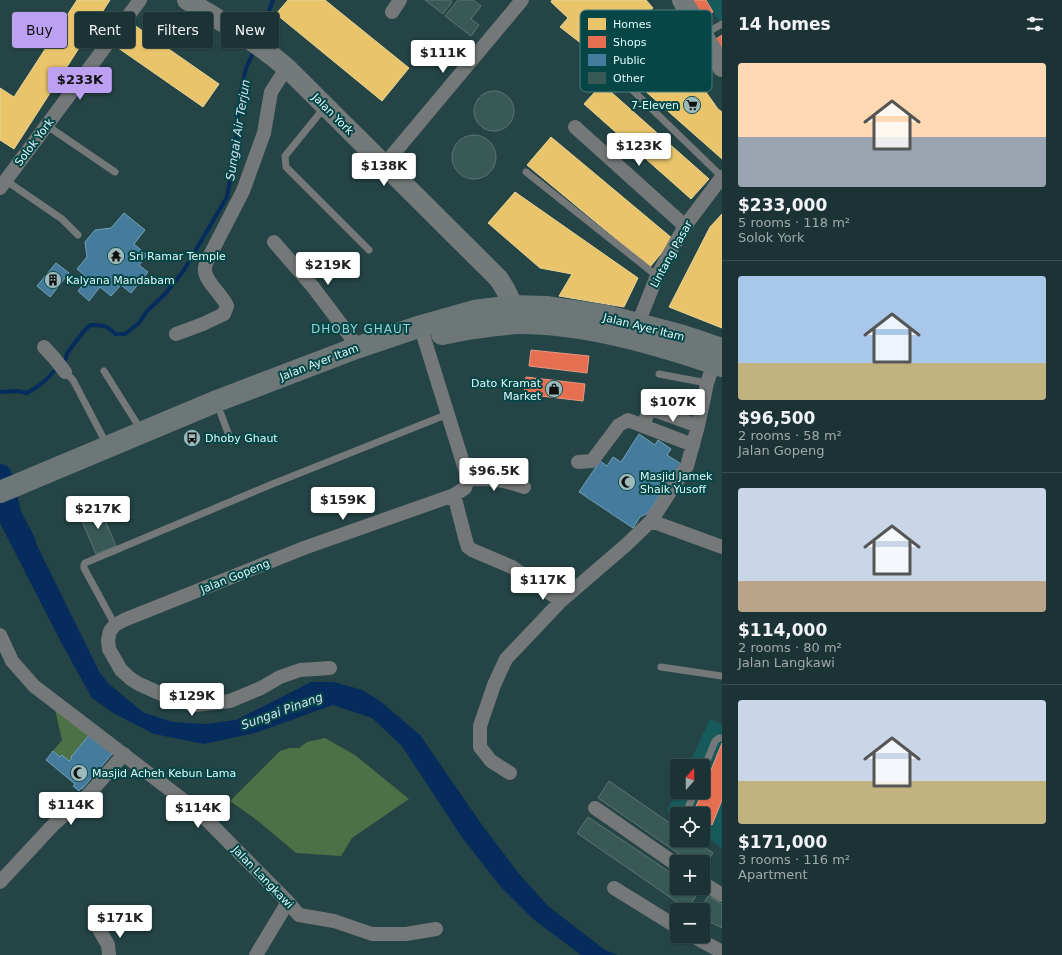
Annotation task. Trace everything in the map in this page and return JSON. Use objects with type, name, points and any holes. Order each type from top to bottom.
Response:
[{"type":"main road","name":"Jalan Ayer Itam","points":[[0,506],[24,488],[108,447],[217,401],[356,348],[421,326],[474,311],[514,314],[541,324],[635,331],[716,365]]},
{"type":"main road","name":"Jalan Ayer Itam","points":[[0,492],[24,488],[363,359],[424,338],[471,328],[514,314]]},
{"type":"street","name":"Solok York","points":[[3,179],[46,125],[140,0]]},
{"type":"street","name":"Jalan York","points":[[187,0],[252,40],[281,63],[498,278],[506,289],[514,314]]},
{"type":"street","points":[[392,12],[400,0]]},
{"type":"street","points":[[384,165],[522,0]]},
{"type":"street","points":[[682,0],[688,10]]},
{"type":"street","points":[[712,50],[722,67]]},
{"type":"street","points":[[176,334],[224,314],[227,306],[224,299],[208,280],[204,269],[243,191],[264,133],[271,92],[280,78],[281,63]]},
{"type":"street","points":[[575,127],[685,226]]},
{"type":"street","name":"Lintang Pasar","points":[[635,331],[657,276],[685,226],[722,177]]},
{"type":"street","points":[[274,242],[318,294],[350,336],[356,348]]},
{"type":"street","points":[[424,338],[468,479],[494,479],[514,483],[524,487]]},
{"type":"street","points":[[44,347],[65,372]]},
{"type":"street","points":[[510,773],[491,761],[480,747],[480,726],[494,684],[506,659],[561,601],[626,545],[651,521],[687,466],[716,365]]},
{"type":"street","points":[[642,426],[648,412],[654,410],[698,426]]},
{"type":"street","points":[[578,462],[592,461],[619,425],[628,420],[693,445]]},
{"type":"street","name":"Jalan Gopeng","points":[[115,625],[124,620],[304,548],[454,496],[465,488],[468,479]]},
{"type":"street","points":[[454,496],[466,541],[472,550],[512,567],[561,601]]},
{"type":"street","points":[[651,521],[722,547]]},
{"type":"street","points":[[115,625],[110,631],[108,640],[109,649],[121,670],[139,684],[166,696],[195,705],[230,701],[261,688],[280,677],[300,670],[330,668]]},
{"type":"street","name":"Jalan Langkawi","points":[[0,635],[12,661],[34,686],[199,812],[299,915],[334,921],[372,934],[406,934],[436,929]]},
{"type":"street","points":[[0,882],[54,824],[89,794],[124,754]]},
{"type":"street","points":[[594,808],[670,860]]},
{"type":"street","points":[[710,887],[722,895]]},
{"type":"street","points":[[614,888],[670,922]]},
{"type":"street","points":[[256,955],[288,902]]},
{"type":"street","points":[[100,931],[108,945],[109,955]]},
{"type":"street","points":[[706,943],[722,952]]},
{"type":"lane","points":[[712,30],[722,24]]},
{"type":"lane","points":[[634,92],[722,177]]},
{"type":"lane","points":[[325,106],[285,156],[286,167],[369,250]]},
{"type":"lane","points":[[46,125],[115,172]]},
{"type":"lane","points":[[526,172],[657,276]]},
{"type":"lane","points":[[3,179],[62,219],[78,235]]},
{"type":"lane","points":[[659,374],[716,365]]},
{"type":"lane","points":[[104,371],[142,432]]},
{"type":"lane","points":[[65,372],[73,380],[108,447]]},
{"type":"lane","points":[[221,414],[232,441]]},
{"type":"lane","points":[[115,625],[84,568],[85,563],[263,488],[448,414]]},
{"type":"lane","points":[[661,667],[722,676]]},
{"type":"lane","points":[[708,759],[715,741],[722,738]]},
{"type":"shaded area","points":[[706,0],[722,0],[722,25],[713,12]]},
{"type":"shaded area","points":[[710,719],[722,724],[722,848],[710,840],[710,807],[670,807],[670,813],[667,811],[673,799],[710,799],[710,759],[691,759]]},
{"type":"green space","points":[[55,710],[90,734],[69,761],[60,757],[53,751],[62,740]]},
{"type":"green space","points":[[325,738],[355,755],[409,799],[352,838],[341,856],[296,853],[258,821],[230,801],[280,751],[290,748],[299,748],[307,742]]},
{"type":"water","points":[[19,509],[100,673],[109,684],[144,713],[173,722],[205,724],[236,720],[311,682],[334,682],[362,690],[380,701],[420,735],[482,825],[519,874],[548,906],[605,950],[618,955],[581,955],[533,919],[500,886],[461,836],[402,746],[372,718],[333,705],[255,733],[204,744],[154,734],[113,713],[92,698],[62,644],[0,523],[0,517]]},
{"type":"building: Homes","points":[[77,0],[110,0],[102,12],[75,12],[75,48],[79,48],[14,149],[0,140],[0,88],[14,97],[46,48],[67,48],[67,15]]},
{"type":"building: Homes","points":[[288,0],[325,0],[409,68],[382,101],[279,16],[279,12],[278,12]]},
{"type":"building: Homes","points":[[552,0],[646,0],[653,8],[651,10],[580,10],[580,42],[560,27],[568,18],[551,2]]},
{"type":"building: Homes","points":[[135,26],[143,31],[143,48],[167,48],[219,84],[203,107],[118,48],[135,48]]},
{"type":"building: Homes","points":[[595,92],[611,92],[709,179],[691,199],[584,104]]},
{"type":"building: Homes","points":[[646,92],[706,92],[718,109],[722,112],[722,159]]},
{"type":"building: Homes","points":[[551,137],[673,239],[650,267],[527,165]]},
{"type":"building: Homes","points":[[515,192],[638,278],[624,307],[559,296],[572,274],[540,268],[488,223]]},
{"type":"building: Homes","points":[[722,214],[722,328],[669,307],[710,227]]},
{"type":"building: Shops","points":[[690,0],[706,0],[712,10],[696,10]]},
{"type":"building: Shops","points":[[722,35],[722,56],[713,41]]},
{"type":"building: Shops","name":"Dato Kramat Market","points":[[531,350],[589,356],[587,373],[529,366]]},
{"type":"building: Shops","name":"Dato Kramat Market","points":[[526,377],[585,384],[583,401],[524,394]]},
{"type":"building: Shops","points":[[722,743],[722,800],[712,825],[710,824],[710,807],[696,807],[699,799],[710,799],[710,772]]},
{"type":"building: Public","name":"Sri Ramar Temple","points":[[124,213],[145,230],[134,244],[147,255],[139,265],[148,272],[131,293],[121,285],[111,296],[100,287],[89,301],[78,291],[88,278],[77,269],[87,257],[85,242],[95,230],[111,228]]},
{"type":"building: Public","name":"Kalyana Mandabam","points":[[56,263],[69,273],[50,297],[37,286]]},
{"type":"building: Public","name":"Masjid Jamek Shaik Yusoff","points":[[639,434],[655,445],[658,440],[671,449],[667,455],[681,464],[648,513],[640,517],[633,528],[579,492],[600,461],[607,466],[613,457],[621,462]]},
{"type":"building: Public","name":"Masjid Acheh Kebun Lama","points":[[90,734],[113,753],[79,791],[73,786],[75,784],[46,760],[53,751],[60,757],[62,755],[69,761]]},
{"type":"building: Other","points":[[425,0],[450,0],[452,2],[443,14]]},
{"type":"building: Other","points":[[458,0],[473,0],[481,6],[471,19],[479,25],[471,36],[445,16]]},
{"type":"building: Other","points":[[498,91],[505,94],[511,100],[514,111],[513,119],[505,128],[498,131],[490,131],[483,128],[475,119],[474,107],[477,100],[486,92]]},
{"type":"building: Other","points":[[474,135],[486,139],[492,145],[496,157],[492,169],[486,175],[474,179],[462,175],[456,169],[452,157],[456,145],[462,139]]},
{"type":"building: Other","points":[[99,506],[116,546],[96,554],[79,514]]},
{"type":"building: Other","points":[[609,781],[670,823],[670,847],[704,847],[713,853],[710,857],[710,855],[681,855],[598,798]]},
{"type":"building: Other","points":[[588,817],[670,872],[670,895],[697,895],[691,903],[678,903],[577,833]]},
{"type":"building: Other","points":[[708,896],[722,904],[722,928],[710,922],[710,903],[704,903]]},
{"type":"waterway","name":"Sungai Air Terjun","points":[[269,12],[273,0]]},
{"type":"waterway","name":"Sungai Air Terjun","points":[[0,392],[18,391],[27,393],[37,387],[65,360],[68,352],[90,325],[104,326],[115,334],[125,334],[139,323],[147,311],[165,294],[184,270],[227,197],[236,150],[237,122],[242,85],[246,68],[255,49]]},
{"type":"waterway","name":"Sungai Pinang","points":[[0,476],[10,516],[24,543]]},
{"type":"place","name":"7-Eleven","points":[[692,105]]},
{"type":"place","name":"Sri Ramar Temple","points":[[116,256]]},
{"type":"place","name":"Kalyana Mandabam","points":[[53,280]]},
{"type":"place","name":"Dato Kramat Market","points":[[554,389]]},
{"type":"place","name":"Dhoby Ghaut","points":[[192,438]]},
{"type":"place","name":"Masjid Jamek Shaik Yusoff","points":[[627,482]]},
{"type":"place","name":"Masjid Acheh Kebun Lama","points":[[79,773]]},
{"type":"district","name":"DHOBY GHAUT","points":[[361,329]]}]
